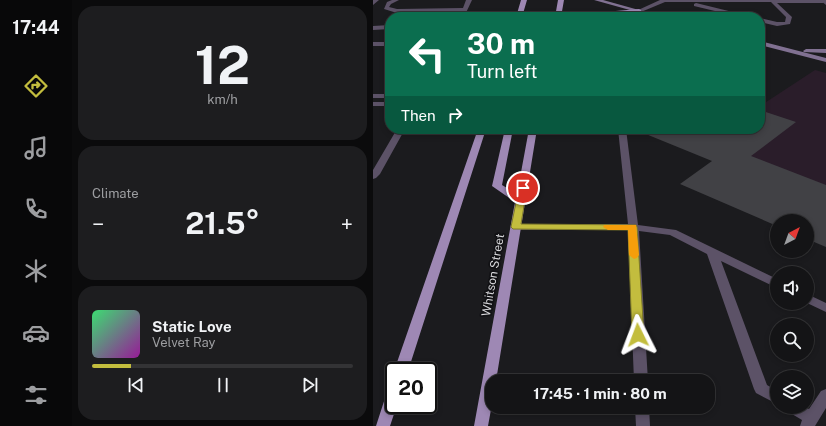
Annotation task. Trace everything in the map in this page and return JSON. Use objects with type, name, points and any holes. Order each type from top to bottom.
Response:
[{"type":"main road","points":[[520,12],[524,0]]},
{"type":"main road","points":[[559,12],[561,0]]},
{"type":"main road","points":[[597,0],[643,12]]},
{"type":"main road","points":[[627,12],[639,11]]},
{"type":"main road","points":[[765,44],[826,60]]},
{"type":"main road","points":[[792,52],[826,51]]},
{"type":"main road","points":[[404,362],[480,134]]},
{"type":"main road","points":[[508,134],[497,186],[521,201]]},
{"type":"main road","name":"Whitson Street","points":[[481,426],[532,134]]},
{"type":"main road","points":[[383,426],[387,414]]},
{"type":"lane","points":[[373,3],[376,0]]},
{"type":"lane","points":[[396,0],[389,3],[386,8],[393,10],[464,10],[469,0]]},
{"type":"lane","points":[[639,11],[663,0],[824,1]]},
{"type":"lane","points":[[663,0],[701,6],[726,12]]},
{"type":"lane","points":[[765,21],[777,24],[788,23],[789,17],[773,0]]},
{"type":"lane","points":[[373,28],[385,28]]},
{"type":"lane","points":[[373,33],[385,33]]},
{"type":"lane","points":[[373,44],[385,44]]},
{"type":"lane","points":[[373,96],[385,96]]},
{"type":"lane","points":[[373,104],[385,104]]},
{"type":"lane","points":[[373,176],[398,134]]},
{"type":"lane","points":[[623,134],[632,227],[641,374]]},
{"type":"lane","points":[[516,227],[632,227],[672,232],[770,280]]},
{"type":"lane","points":[[713,252],[761,389],[770,394]]},
{"type":"lane","points":[[814,302],[826,308]]},
{"type":"lane","points":[[800,414],[809,422],[826,395]]},
{"type":"lane","points":[[642,414],[643,426]]},
{"type":"shaded area","points":[[815,70],[826,73],[826,203],[692,151],[718,134],[765,134],[765,103]]},
{"type":"building","points":[[765,112],[796,122],[751,156],[826,185],[826,247],[814,242],[814,214],[770,214],[770,223],[680,184],[712,161],[646,134],[765,134]]},
{"type":"slow traffic","points":[[608,227],[632,227],[634,255]]},
{"type":"route","points":[[523,188],[516,227],[632,227],[638,335]]}]
